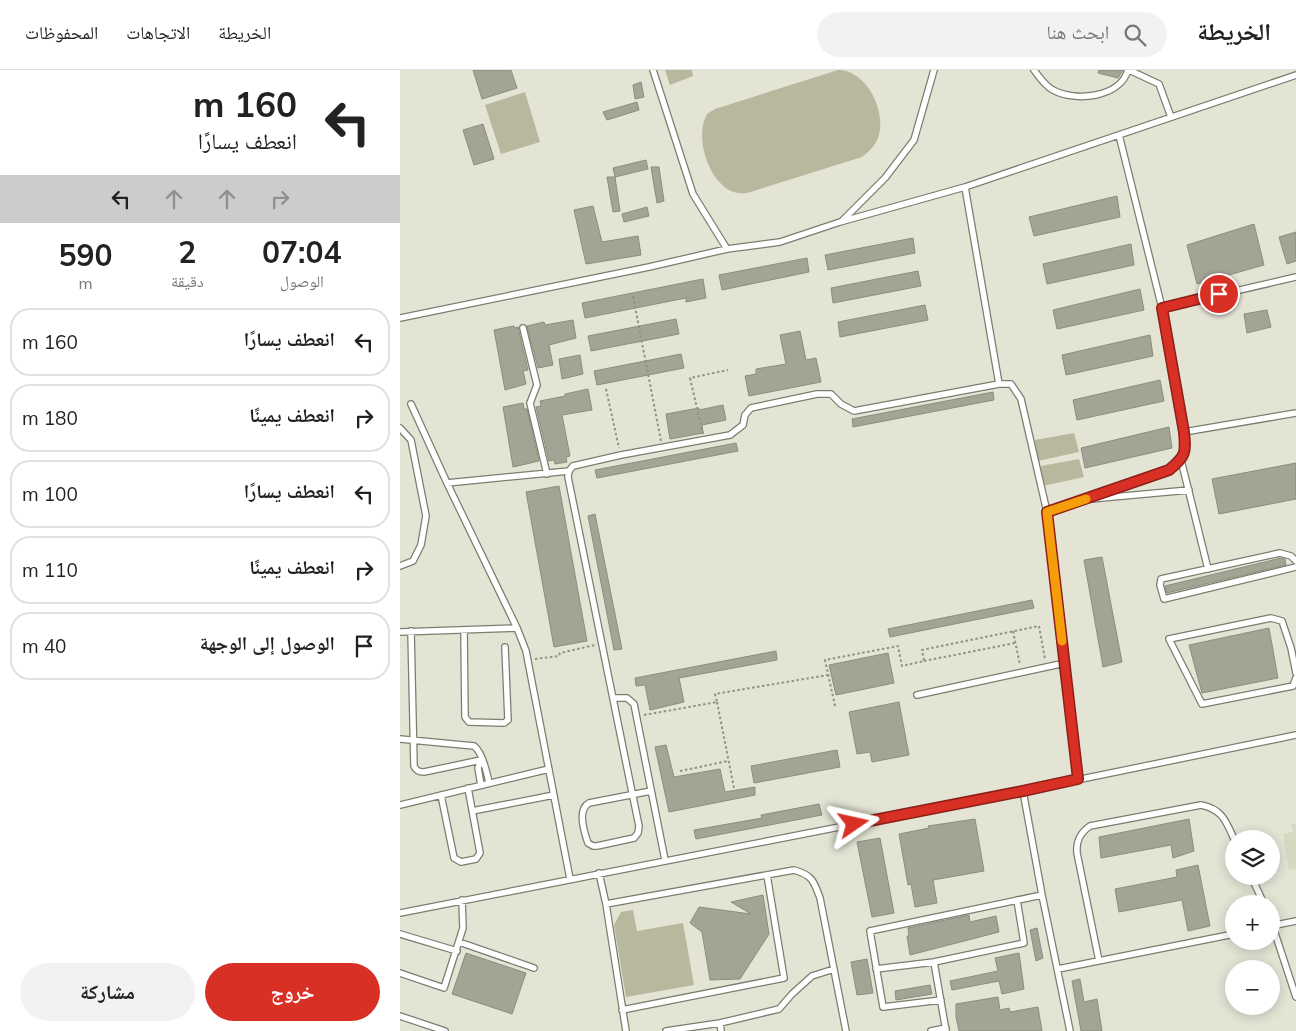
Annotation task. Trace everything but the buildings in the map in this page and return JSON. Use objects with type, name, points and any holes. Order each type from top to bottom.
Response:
[{"type":"lane","points":[[654,70],[693,194],[727,249]]},
{"type":"lane","points":[[840,222],[885,178],[914,140],[934,70]]},
{"type":"lane","points":[[1034,70],[1051,90],[1068,96],[1086,97],[1103,93],[1119,84],[1125,79],[1128,70],[1159,84],[1171,117]]},
{"type":"lane","points":[[400,318],[649,267],[727,249],[780,242],[840,222],[965,187],[1296,75]]},
{"type":"lane","points":[[1047,512],[1169,470],[1181,460],[1186,450],[1162,308],[1119,135]]},
{"type":"lane","points":[[965,187],[999,384]]},
{"type":"lane","points":[[1162,308],[1296,277]]},
{"type":"lane","points":[[523,328],[537,385],[530,403],[547,474]]},
{"type":"lane","points":[[651,791],[632,795],[586,805],[582,815],[587,840],[590,845],[597,846],[634,838],[639,830],[632,795],[613,698],[570,486],[569,471],[573,466],[730,435],[743,425],[746,415],[751,408],[817,394],[831,394],[841,404],[854,411],[999,384],[1011,384],[1021,399],[1047,512],[1078,779]]},
{"type":"lane","points":[[411,404],[517,628],[528,660],[570,878]]},
{"type":"lane","points":[[1184,432],[1296,413]]},
{"type":"lane","points":[[400,428],[411,440],[426,516],[421,545],[413,561],[400,566]]},
{"type":"lane","points":[[1181,460],[1190,490],[1208,569]]},
{"type":"lane","points":[[447,483],[569,471]]},
{"type":"lane","points":[[1081,500],[1190,490]]},
{"type":"lane","points":[[1296,561],[1291,556],[1280,552],[1162,579],[1160,586],[1164,599],[1296,567]]},
{"type":"lane","points":[[1296,673],[1294,647],[1282,621],[1272,618],[1169,639],[1202,704],[1293,686],[1296,678]]},
{"type":"lane","points":[[400,632],[517,628]]},
{"type":"lane","points":[[464,630],[465,717],[469,722],[504,723],[508,720],[505,646]]},
{"type":"lane","points":[[411,631],[414,766],[420,772],[481,760]]},
{"type":"lane","points":[[917,695],[1065,663]]},
{"type":"lane","points":[[613,698],[622,697],[631,700],[634,704],[665,860]]},
{"type":"lane","points":[[400,913],[570,878],[1023,791],[1296,735]]},
{"type":"lane","points":[[400,739],[474,746],[486,766],[489,783]]},
{"type":"lane","points":[[481,760],[478,768],[482,785]]},
{"type":"lane","points":[[400,805],[548,768]]},
{"type":"lane","points":[[441,795],[454,858],[459,862],[476,859],[480,855],[468,788]]},
{"type":"lane","points":[[1023,791],[1070,1031]]},
{"type":"lane","points":[[472,811],[554,796]]},
{"type":"lane","points":[[1099,961],[1077,853],[1079,837],[1084,831],[1090,826],[1201,805],[1217,810],[1230,830]]},
{"type":"lane","points":[[606,904],[794,870],[806,874],[815,884],[820,898],[846,1031]]},
{"type":"lane","points":[[599,873],[606,904],[626,1031]]},
{"type":"lane","points":[[622,1010],[784,978],[767,875]]},
{"type":"lane","points":[[941,1000],[883,1007],[870,931],[1042,895]]},
{"type":"lane","points":[[400,973],[444,988],[463,928],[462,900]]},
{"type":"lane","points":[[876,969],[934,962],[1024,943],[1017,900]]},
{"type":"lane","points":[[1280,923],[1296,921]]},
{"type":"lane","points":[[400,934],[457,951]]},
{"type":"lane","points":[[1058,969],[1225,936]]},
{"type":"lane","points":[[459,942],[534,968]]},
{"type":"lane","points":[[1280,948],[1296,997]]},
{"type":"lane","points":[[931,1031],[946,1030],[934,962]]},
{"type":"lane","points":[[666,1031],[720,1023],[779,1009],[812,976],[834,969]]},
{"type":"lane","points":[[400,1016],[445,1031]]},
{"type":"lane","points":[[720,1023],[721,1031]]},
{"type":"path","points":[[633,296],[662,448]]},
{"type":"path","points":[[704,441],[690,378],[728,370]]},
{"type":"path","points":[[606,389],[621,455]]},
{"type":"path","points":[[924,661],[922,650],[1039,626],[1046,667]]},
{"type":"path","points":[[1013,631],[1021,672]]},
{"type":"path","points":[[835,706],[825,660],[898,646],[902,666],[1015,643]]},
{"type":"path","points":[[528,660],[559,656],[560,653],[602,644]]},
{"type":"path","points":[[734,788],[715,694],[828,675]]},
{"type":"path","points":[[636,717],[717,702]]},
{"type":"path","points":[[680,771],[728,761]]},
{"type":"shaded area","points":[[665,70],[692,70],[693,76],[670,85]]},
{"type":"shaded area","points":[[838,70],[850,72],[860,79],[876,101],[880,127],[878,139],[869,151],[862,157],[747,193],[735,192],[725,187],[716,178],[709,166],[702,140],[707,114],[715,109]]},
{"type":"shaded area","points":[[525,92],[540,142],[501,154],[485,105]]},
{"type":"shaded area","points":[[1074,433],[1079,452],[1038,461],[1035,440]]},
{"type":"shaded area","points":[[1079,459],[1084,477],[1043,486],[1041,466]]},
{"type":"shaded area","points":[[1296,823],[1296,869],[1289,870],[1283,834],[1293,832],[1291,824]]},
{"type":"shaded area","points":[[633,910],[637,931],[683,923],[694,985],[626,997],[614,925],[621,912]]},
{"type":"slow traffic","points":[[1062,641],[1047,512],[1086,499]]},
{"type":"route","points":[[854,824],[1078,779],[1047,512],[1169,470],[1181,460],[1186,450],[1184,432],[1162,308],[1219,294]]}]
